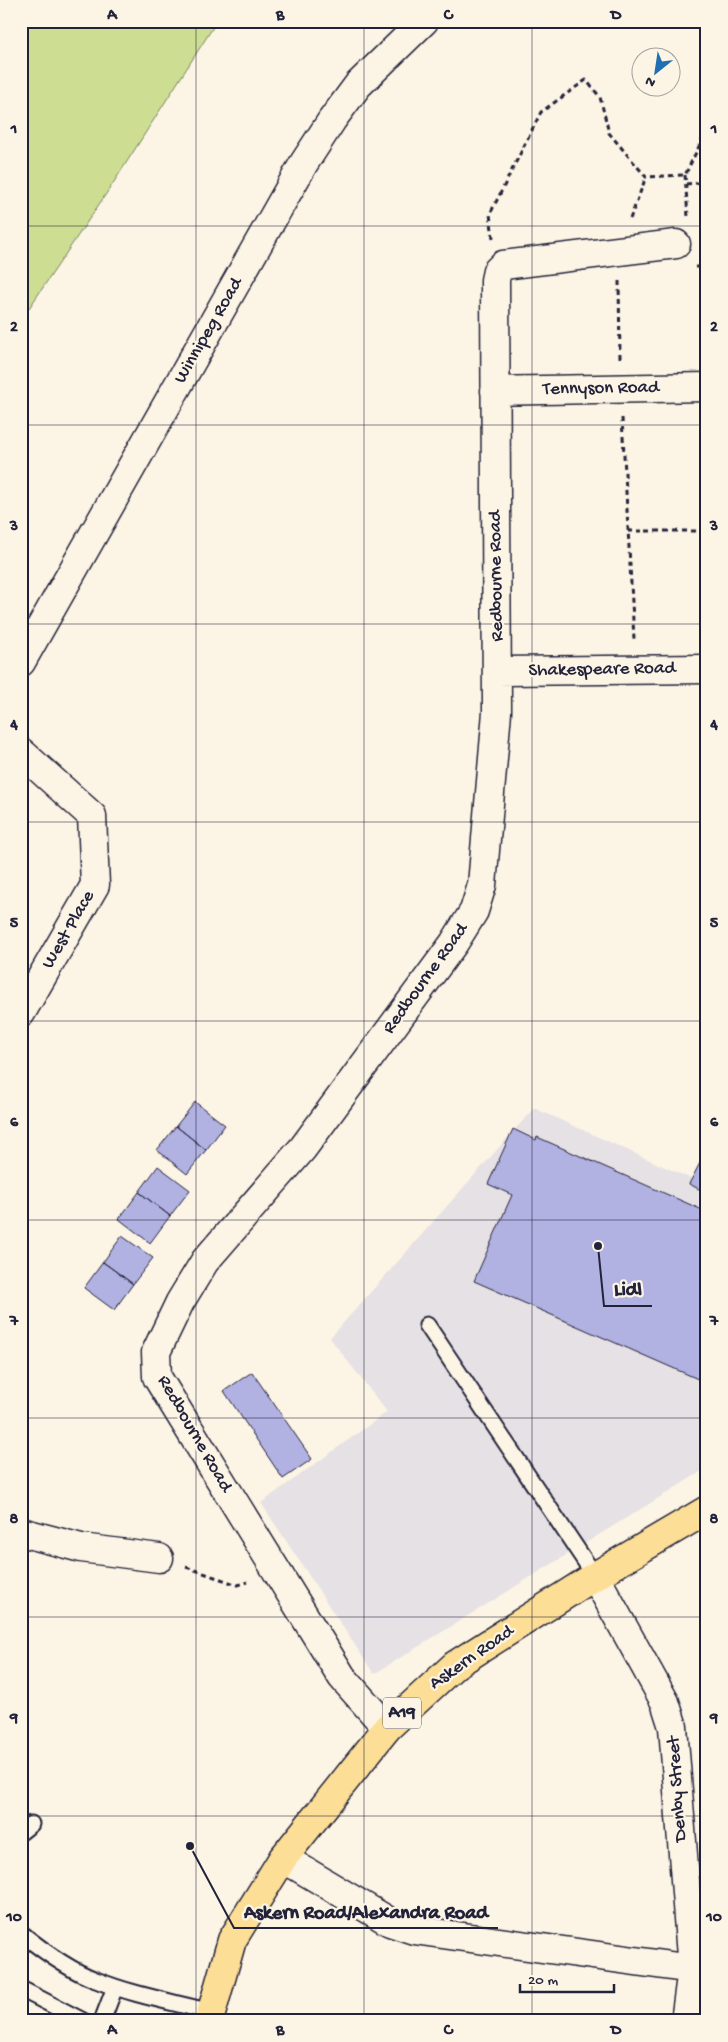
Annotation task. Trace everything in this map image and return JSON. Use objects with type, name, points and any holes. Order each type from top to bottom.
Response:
[{"type":"highway","name":"Askern Road","points":[[210,2016],[232,1940],[283,1858],[387,1728],[455,1665],[595,1576],[707,1510]]},
{"type":"street","name":"Winnipeg Road","points":[[21,662],[304,163],[358,85],[424,21]]},
{"type":"street","points":[[497,271],[503,265],[676,244]]},
{"type":"street","name":"Redbourne Road","points":[[387,1728],[342,1677],[157,1377],[156,1352],[180,1302],[205,1261],[303,1148],[454,943],[474,911],[482,885],[497,712],[494,280],[497,271]]},
{"type":"street","name":"Tennyson Road","points":[[495,391],[707,387]]},
{"type":"street","name":"Shakespeare Road","points":[[498,671],[707,669]]},
{"type":"street","name":"West Place","points":[[21,752],[92,816],[95,885],[21,1013]]},
{"type":"street","points":[[21,1532],[80,1548],[159,1558]]},
{"type":"street","name":"Denby Street","points":[[595,1576],[664,1702],[673,1727],[692,1969],[686,2021]]},
{"type":"street","points":[[283,1858],[390,1922],[414,1930],[692,1969]]},
{"type":"lane","points":[[427,1326],[595,1576]]},
{"type":"lane","points":[[21,1933],[60,1960],[86,1975],[115,1987],[210,2016]]},
{"type":"lane","points":[[102,2021],[115,1987]]},
{"type":"lane","points":[[21,1989],[83,2021]]},
{"type":"path","points":[[497,271],[490,214],[541,112],[586,80],[600,97],[608,133],[646,177]]},
{"type":"path","points":[[646,177],[685,175],[704,136],[707,135]]},
{"type":"path","points":[[635,670],[621,389],[619,251],[646,177]]},
{"type":"path","points":[[686,184],[707,182]]},
{"type":"path","points":[[628,531],[707,531]]},
{"type":"path","points":[[159,1558],[238,1585],[279,1574]]},
{"type":"shaded area","points":[[534,1108],[707,1186],[707,1468],[374,1674],[261,1503],[387,1412],[330,1338]]},
{"type":"green space","points":[[21,21],[217,21],[112,185],[21,320]]},
{"type":"building","points":[[195,1102],[225,1125],[206,1150],[176,1126]]},
{"type":"building","points":[[176,1126],[206,1150],[187,1174],[157,1150]]},
{"type":"building","points":[[513,1129],[536,1140],[537,1137],[707,1212],[707,1383],[474,1281],[512,1195],[488,1184]]},
{"type":"building","points":[[702,1159],[707,1161],[707,1193],[689,1184]]},
{"type":"building","points":[[158,1166],[190,1190],[170,1216],[139,1192]]},
{"type":"building","points":[[139,1192],[170,1216],[150,1243],[119,1219]]},
{"type":"building","points":[[122,1236],[153,1258],[133,1284],[103,1262]]},
{"type":"building","points":[[103,1262],[133,1284],[114,1310],[84,1288]]},
{"type":"building","points":[[252,1372],[312,1459],[283,1479],[224,1391]]},
{"type":"place","name":"Lidl","points":[[598,1246]]},
{"type":"place","name":"Askern Road/Alexandra Road","points":[[190,1846]]}]
